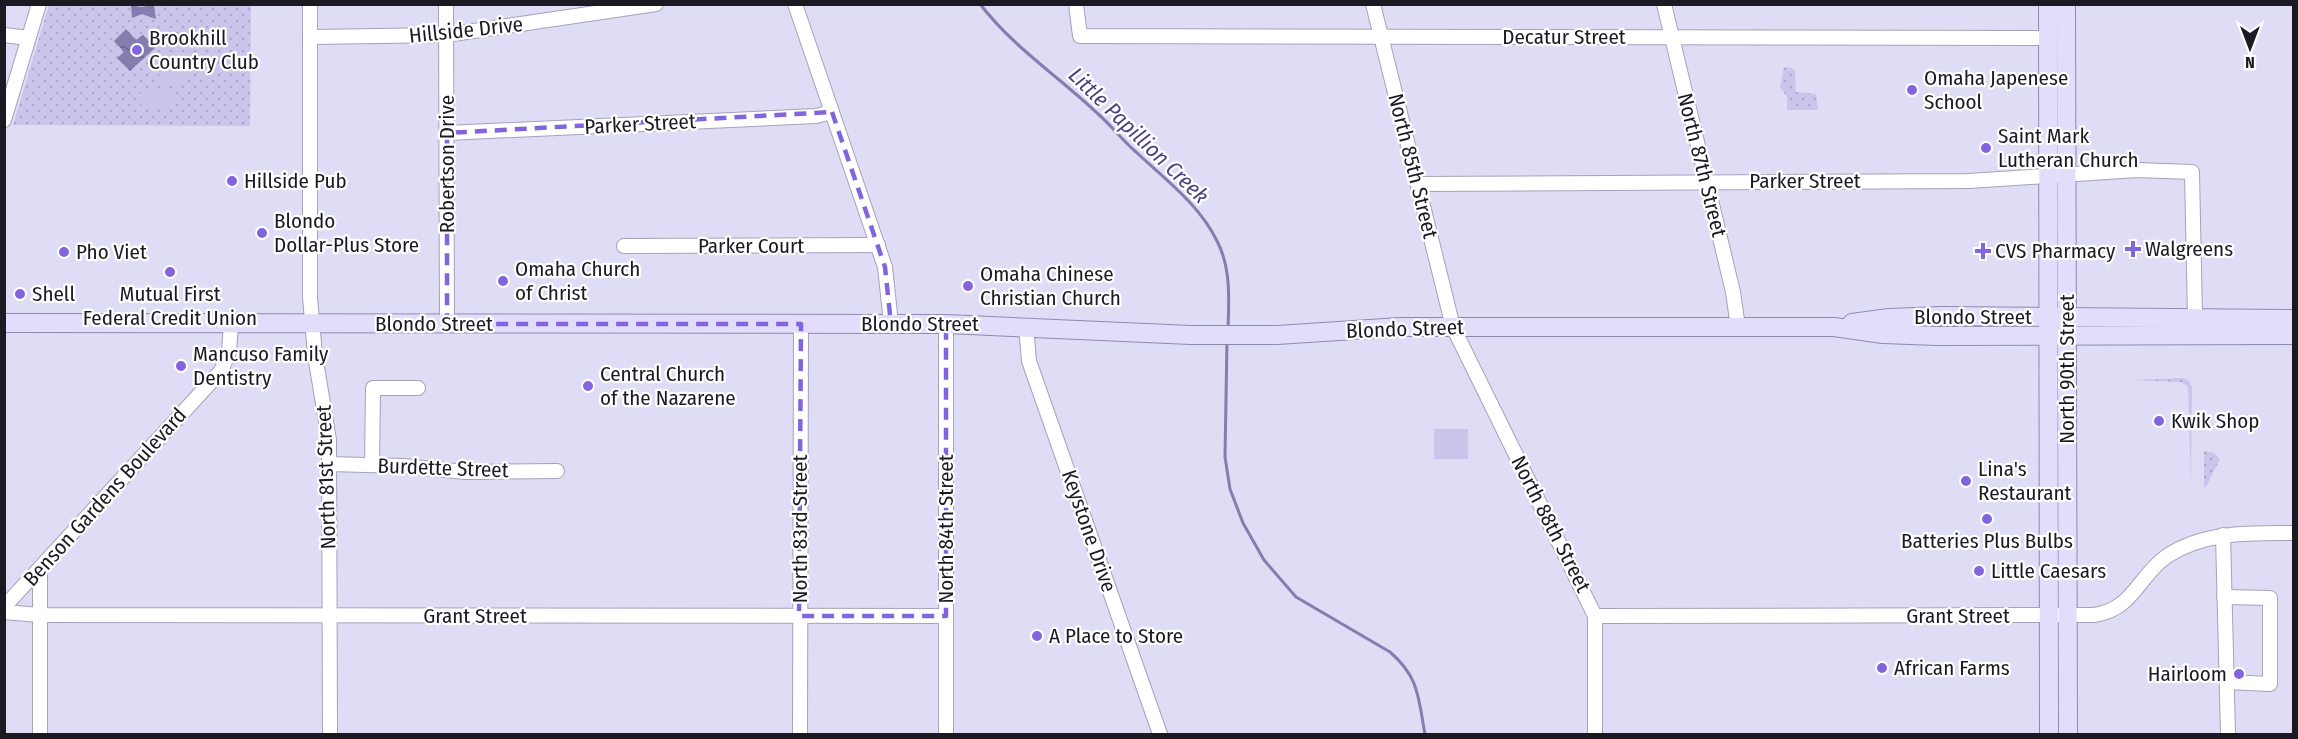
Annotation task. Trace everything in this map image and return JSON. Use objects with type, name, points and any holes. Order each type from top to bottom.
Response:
[{"type":"main road","name":"North 90th Street","points":[[2048,4],[2057,176],[2058,326],[2068,616],[2068,735]]},
{"type":"main road","name":"North 90th Street","points":[[2057,176],[2066,4]]},
{"type":"main road","name":"Blondo Street","points":[[4,323],[946,324],[1260,335],[1383,327],[1834,327],[1904,335],[2195,317],[2294,319]]},
{"type":"main road","name":"North 90th Street","points":[[2049,735],[2049,616],[2058,326]]},
{"type":"main road","name":"Blondo Street","points":[[2058,326],[2294,334]]},
{"type":"street","points":[[4,120],[39,4]]},
{"type":"street","name":"North 81st Street","points":[[310,4],[312,324],[327,422],[329,464],[330,735]]},
{"type":"street","name":"Robertson Drive","points":[[446,4],[447,324]]},
{"type":"street","name":"Hillside Drive","points":[[310,37],[446,35],[656,4]]},
{"type":"street","points":[[795,4],[888,278],[891,324]]},
{"type":"street","name":"Decatur Street","points":[[1076,4],[1080,36],[2048,38]]},
{"type":"street","name":"North 85th Street","points":[[1373,4],[1453,327]]},
{"type":"street","name":"North 87th Street","points":[[1664,4],[1670,37],[1733,292],[1738,327]]},
{"type":"street","points":[[4,35],[28,38]]},
{"type":"street","name":"Parker Street","points":[[447,134],[816,116],[832,112]]},
{"type":"street","name":"Parker Street","points":[[1418,184],[1969,181],[2137,170],[2192,172],[2195,317]]},
{"type":"street","name":"Parker Court","points":[[624,246],[878,245]]},
{"type":"street","name":"Benson Gardens Boulevard","points":[[4,607],[162,432],[221,371],[229,352],[231,323]]},
{"type":"street","name":"North 83rd Street","points":[[800,735],[801,324]]},
{"type":"street","name":"North 84th Street","points":[[946,324],[946,735]]},
{"type":"street","name":"Keystone Drive","points":[[1026,326],[1029,361],[1160,735]]},
{"type":"street","name":"North 88th Street","points":[[1453,327],[1595,616],[1595,735]]},
{"type":"street","points":[[372,465],[373,388],[418,388]]},
{"type":"street","name":"Burdette Street","points":[[329,464],[466,472],[557,471]]},
{"type":"street","name":"Grant Street","points":[[1595,616],[2068,616],[2099,614],[2116,609],[2130,598],[2154,568],[2168,555],[2195,543],[2223,535],[2294,533]]},
{"type":"street","points":[[2223,535],[2228,735]]},
{"type":"street","points":[[40,569],[40,735]]},
{"type":"street","points":[[2224,597],[2270,598],[2270,684],[2227,682]]},
{"type":"street","name":"Grant Street","points":[[4,612],[40,615],[946,616]]},
{"type":"highlighted area","points":[[832,112],[885,267],[891,324],[946,324],[946,616],[799,616],[801,324],[447,324],[447,133]]},
{"type":"shaded area","name":"Brookhill Country Club","points":[[49,5],[251,5],[250,126],[13,125]]},
{"type":"shaded area","points":[[1784,67],[1795,71],[1796,92],[1816,94],[1818,110],[1787,110],[1787,97],[1780,87]]},
{"type":"shaded area","points":[[186,68],[186,86],[160,86],[159,69]]},
{"type":"shaded area","points":[[141,90],[174,91],[174,108],[141,108]]},
{"type":"shaded area","points":[[2183,378],[2188,380],[2192,387],[2191,487],[2188,386],[2181,382],[2133,380]]},
{"type":"shaded area","points":[[1434,429],[1468,429],[1468,459],[1434,459]]},
{"type":"shaded area","points":[[2204,451],[2214,453],[2220,459],[2206,487],[2204,487]]},
{"type":"water","name":"Brookhill Country Club","points":[[131,5],[141,7],[154,5],[156,19],[142,14],[132,18]]},
{"type":"water","name":"Brookhill Country Club","points":[[126,29],[136,40],[143,35],[155,48],[130,71],[117,58],[124,52],[114,41]]},
{"type":"waterway","name":"Little Papillion Creek","points":[[980,4],[1021,48],[1082,99],[1182,194],[1202,217],[1211,229],[1225,263],[1228,285],[1228,329]]},
{"type":"waterway","name":"Little Papillion Creek","points":[[1227,341],[1225,457],[1230,489],[1243,523],[1264,560],[1296,597],[1390,652],[1400,662],[1416,689],[1425,734]]},
{"type":"place","name":"Brookhill Country Club","points":[[137,50]]},
{"type":"place","name":"Omaha Japenese School","points":[[1912,90]]},
{"type":"place","name":"Saint Mark Lutheran Church","points":[[1986,148]]},
{"type":"place","name":"Hillside Pub","points":[[232,181]]},
{"type":"place","name":"Blondo Dollar-Plus Store","points":[[262,233]]},
{"type":"place","name":"Walgreens","points":[[2133,249]]},
{"type":"place","name":"CVS Pharmacy","points":[[1983,251]]},
{"type":"place","name":"Pho Viet","points":[[64,252]]},
{"type":"place","name":"Mutual First Federal Credit Union","points":[[170,272]]},
{"type":"place","name":"Omaha Church of Christ","points":[[503,281]]},
{"type":"place","name":"Omaha Chinese Christian Church","points":[[968,286]]},
{"type":"place","name":"Shell","points":[[20,294]]},
{"type":"place","name":"Mancuso Family Dentistry","points":[[181,366]]},
{"type":"place","name":"Central Church of the Nazarene","points":[[588,386]]},
{"type":"place","name":"Kwik Shop","points":[[2159,421]]},
{"type":"place","name":"Lina's Restaurant","points":[[1966,481]]},
{"type":"place","name":"Batteries Plus Bulbs","points":[[1987,519]]},
{"type":"place","name":"Little Caesars","points":[[1979,571]]},
{"type":"place","name":"A Place to Store","points":[[1037,636]]},
{"type":"place","name":"African Farms","points":[[1882,668]]},
{"type":"place","name":"Hairloom","points":[[2239,674]]}]
